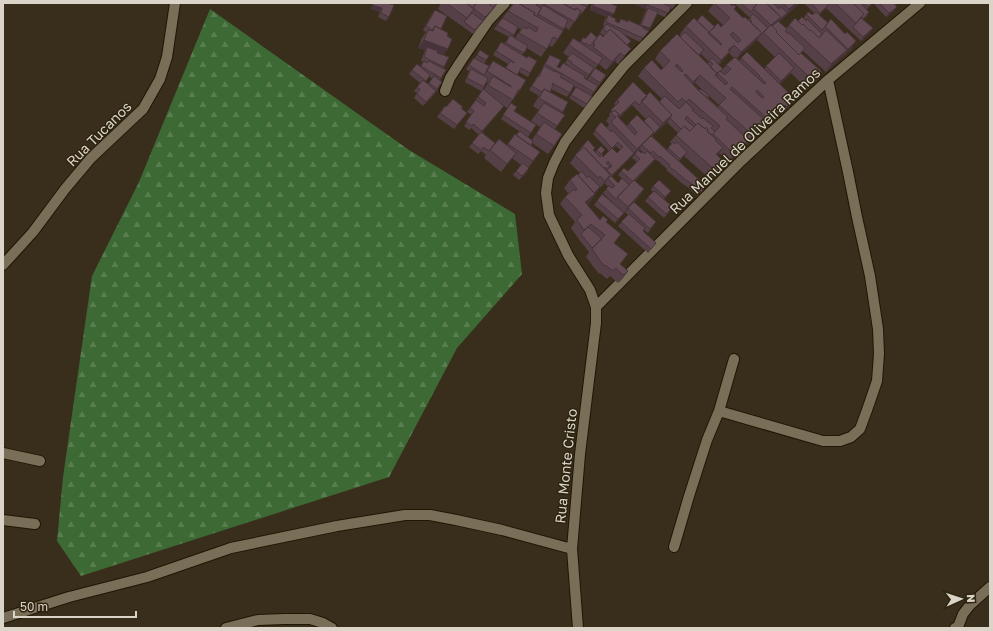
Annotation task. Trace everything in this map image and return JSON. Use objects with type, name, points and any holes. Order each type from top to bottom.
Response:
[{"type":"street","name":"Rua Tucanos","points":[[3,264],[33,232],[64,189],[91,158],[143,109],[160,79],[167,57],[175,3]]},
{"type":"street","points":[[444,91],[450,78],[489,20],[505,3]]},
{"type":"street","points":[[596,307],[590,290],[568,256],[549,215],[546,194],[548,178],[565,142],[595,102],[624,66],[687,3]]},
{"type":"street","name":"Rua Manuel de Oliveira Ramos","points":[[596,307],[741,161],[828,80],[920,3]]},
{"type":"street","points":[[719,412],[823,441],[840,441],[851,437],[860,429],[875,388],[879,354],[878,329],[870,276],[828,80]]},
{"type":"street","name":"Rua Monte Cristo","points":[[578,628],[572,549],[580,454],[596,323],[596,307]]},
{"type":"street","points":[[674,547],[707,440],[719,412],[734,359]]},
{"type":"street","points":[[3,453],[40,461]]},
{"type":"street","points":[[3,618],[69,597],[147,577],[231,548],[337,526],[405,515],[430,515],[456,520],[502,530],[572,549]]},
{"type":"street","points":[[3,520],[35,524]]},
{"type":"street","points":[[957,628],[963,614],[970,605],[990,587]]},
{"type":"street","points":[[226,628],[258,620],[310,619],[323,623],[332,628]]},
{"type":"green space","points":[[210,9],[409,150],[515,214],[522,274],[457,348],[389,477],[81,576],[57,541],[63,477],[92,276],[139,182]]},
{"type":"building","points":[[374,3],[394,5],[389,17],[381,13],[382,8],[373,5]]},
{"type":"building","points":[[446,3],[466,3],[474,9],[467,18]]},
{"type":"building","points":[[466,3],[475,3],[476,4],[473,8]]},
{"type":"building","points":[[476,3],[488,3],[494,8],[485,17],[473,8]]},
{"type":"building","points":[[488,3],[497,3],[494,8]]},
{"type":"building","points":[[514,3],[518,3],[535,13],[534,15],[563,31],[558,39],[553,37],[547,49],[519,33],[523,27],[527,29],[528,27],[536,32],[538,28],[508,11]]},
{"type":"building","points":[[518,3],[538,3],[536,5],[541,8],[537,16],[534,15],[535,13]]},
{"type":"building","points":[[542,3],[562,3],[575,10],[576,8],[581,11],[575,22]]},
{"type":"building","points":[[579,3],[587,7],[579,15],[581,11],[576,8],[575,10],[564,4]]},
{"type":"building","points":[[594,3],[609,3],[617,6],[614,14],[593,6]]},
{"type":"building","points":[[649,3],[662,3],[671,7],[668,13],[648,5]]},
{"type":"building","points":[[714,3],[729,3],[732,6],[733,4],[736,7],[734,9],[743,18],[745,17],[762,33],[741,52],[734,45],[728,50],[730,51],[721,60],[686,26],[694,18],[709,32],[718,23],[721,27],[730,18]],"holes":[[[709,32],[722,44],[721,45],[708,33]],[[733,32],[741,40],[738,43],[730,35]]]},
{"type":"building","points":[[741,3],[754,3],[756,5],[751,12]]},
{"type":"building","points":[[758,3],[766,3],[781,17],[771,25],[753,8]]},
{"type":"building","points":[[766,3],[773,3],[779,9],[781,7],[787,13],[778,21],[781,17]]},
{"type":"building","points":[[783,3],[796,3],[789,9]]},
{"type":"building","points":[[811,3],[829,3],[829,4],[820,13]]},
{"type":"building","points":[[835,3],[853,3],[864,14],[856,23]]},
{"type":"building","points":[[853,3],[860,3],[869,12],[864,18],[861,18],[873,28],[863,37],[853,27],[864,14]]},
{"type":"building","points":[[864,3],[872,3],[868,7]]},
{"type":"building","points":[[879,3],[894,3],[897,7],[889,13]]},
{"type":"building","points":[[543,5],[568,20],[564,29],[538,14]]},
{"type":"building","points":[[648,8],[658,12],[650,28],[641,25]]},
{"type":"building","points":[[435,10],[447,16],[441,29],[435,26],[432,30],[426,26]]},
{"type":"building","points":[[809,12],[812,15],[816,12],[828,23],[822,30],[806,14]]},
{"type":"building","points":[[472,13],[483,21],[475,30],[464,22]]},
{"type":"building","points":[[753,14],[768,28],[762,34],[750,22],[752,21],[750,17]]},
{"type":"building","points":[[608,15],[616,19],[615,21],[619,23],[621,19],[628,22],[628,20],[649,31],[643,38],[606,22]]},
{"type":"building","points":[[702,15],[715,27],[709,32],[697,21]]},
{"type":"building","points":[[802,17],[806,21],[807,19],[822,34],[819,38],[798,21]]},
{"type":"building","points":[[503,18],[518,27],[514,35],[497,25]]},
{"type":"building","points":[[795,18],[819,38],[826,30],[847,50],[831,64],[789,25]]},
{"type":"building","points":[[831,19],[845,34],[847,32],[856,41],[848,49],[825,26]]},
{"type":"building","points":[[778,21],[787,29],[785,31],[788,34],[789,33],[805,48],[799,55],[772,26]]},
{"type":"building","points":[[606,24],[620,31],[631,41],[627,45],[610,29],[607,32],[603,29]]},
{"type":"building","points":[[771,25],[799,55],[801,53],[822,72],[813,81],[763,32]]},
{"type":"building","points":[[435,26],[448,33],[447,36],[452,39],[448,49],[424,40],[428,30],[433,31]]},
{"type":"building","points":[[610,29],[631,49],[624,56],[620,53],[612,62],[593,47],[595,45],[593,42],[600,34],[603,37]]},
{"type":"building","points":[[591,32],[597,38],[590,46],[581,41]]},
{"type":"building","points":[[685,32],[704,50],[698,55],[680,37]]},
{"type":"building","points":[[677,34],[717,73],[720,71],[725,75],[731,69],[726,65],[735,57],[764,84],[766,83],[741,58],[747,52],[795,99],[786,107],[785,105],[769,120],[732,87],[730,89],[767,122],[734,154],[713,134],[720,126],[689,99],[686,102],[682,98],[678,102],[644,68],[652,60],[661,70],[670,61],[660,51]],"holes":[[[677,64],[683,71],[682,72],[675,66]],[[717,73],[728,83],[725,85],[715,75]],[[686,74],[693,82],[700,75],[726,98],[719,105],[748,131],[744,136],[726,119],[728,117],[684,75]],[[757,90],[764,97],[762,98],[756,92]]]},
{"type":"building","points":[[510,35],[528,46],[524,53],[506,43]]},
{"type":"building","points":[[573,38],[603,58],[598,65],[569,45]]},
{"type":"building","points":[[501,42],[527,58],[528,56],[537,61],[530,73],[521,68],[517,75],[506,68],[510,61],[514,62],[496,51]]},
{"type":"building","points":[[427,47],[438,51],[437,53],[449,57],[444,67],[424,57]]},
{"type":"building","points":[[480,50],[489,56],[486,60],[477,55]]},
{"type":"building","points":[[572,53],[594,68],[589,75],[567,59]]},
{"type":"building","points":[[779,53],[794,68],[781,81],[766,66]]},
{"type":"building","points":[[550,55],[561,60],[557,67],[560,68],[563,63],[585,76],[584,78],[598,86],[594,92],[545,64]]},
{"type":"building","points":[[474,58],[489,66],[484,75],[469,65]]},
{"type":"building","points":[[712,58],[723,69],[715,76],[717,73],[710,67],[713,64],[709,61]]},
{"type":"building","points":[[424,61],[427,63],[429,61],[446,70],[441,78],[421,66]]},
{"type":"building","points":[[493,61],[526,80],[520,90],[518,90],[513,100],[488,85],[493,76],[511,87],[487,71]]},
{"type":"building","points":[[417,64],[430,75],[426,81],[412,70]]},
{"type":"building","points":[[544,66],[562,75],[560,77],[574,85],[570,93],[552,83],[553,85],[550,92],[544,89],[542,92],[532,86],[538,76],[539,77]]},
{"type":"building","points":[[595,68],[606,75],[600,83],[590,76]]},
{"type":"building","points":[[471,69],[488,78],[484,87],[467,78]]},
{"type":"building","points":[[434,76],[442,82],[437,89],[429,83]]},
{"type":"building","points":[[423,80],[436,91],[426,102],[417,94],[420,89],[417,87]]},
{"type":"building","points":[[633,82],[647,96],[639,105],[635,101],[618,117],[619,114],[614,110],[613,112],[611,110],[619,102],[617,100]]},
{"type":"building","points":[[576,87],[592,96],[587,104],[571,95]]},
{"type":"building","points":[[483,89],[504,106],[482,131],[473,124],[472,126],[466,122],[474,111],[470,108],[476,100],[484,106],[486,103],[478,97]]},
{"type":"building","points":[[544,89],[568,102],[563,112],[539,98]]},
{"type":"building","points":[[701,89],[709,96],[708,98],[699,91]]},
{"type":"building","points":[[650,92],[672,115],[663,123],[641,101]]},
{"type":"building","points":[[665,96],[679,109],[686,102],[702,119],[703,118],[713,126],[711,128],[715,132],[712,135],[707,131],[708,129],[706,127],[705,129],[698,123],[696,125],[687,116],[685,119],[694,127],[690,131],[684,126],[681,129],[670,118],[672,115],[659,102]]},
{"type":"building","points":[[453,99],[463,107],[461,108],[467,113],[457,125],[440,113]]},
{"type":"building","points":[[511,103],[517,107],[514,111],[536,125],[531,133],[503,115]]},
{"type":"building","points":[[544,103],[565,115],[557,126],[537,113]]},
{"type":"building","points":[[614,110],[619,114],[617,116],[635,135],[637,132],[629,123],[637,115],[654,132],[637,149],[611,122],[616,117],[611,113]]},
{"type":"building","points":[[649,116],[660,127],[651,136],[654,132],[644,121]]},
{"type":"building","points":[[544,122],[562,134],[554,146],[536,134]]},
{"type":"building","points":[[601,122],[611,132],[612,130],[634,153],[612,175],[607,170],[612,166],[608,161],[606,163],[610,166],[606,169],[584,147],[581,150],[580,149],[588,140],[595,148],[593,150],[600,157],[602,155],[603,157],[612,148],[595,130]],"holes":[[[618,142],[623,147],[617,153],[612,148]]]},
{"type":"building","points":[[698,123],[705,129],[706,127],[708,129],[707,131],[723,148],[716,154],[721,159],[719,161],[723,165],[717,172],[676,135],[684,126],[690,131]]},
{"type":"building","points":[[520,131],[533,141],[531,146],[516,135]]},
{"type":"building","points":[[481,132],[495,143],[489,151],[483,147],[481,150],[472,143]]},
{"type":"building","points":[[515,134],[540,152],[533,161],[508,144]]},
{"type":"building","points":[[651,136],[706,186],[701,192],[672,169],[669,166],[670,165],[660,156],[659,157],[653,151],[651,153],[642,145]]},
{"type":"building","points":[[499,139],[516,153],[507,164],[490,150]]},
{"type":"building","points":[[673,142],[675,144],[677,142],[687,152],[680,159],[668,148]]},
{"type":"building","points":[[601,146],[605,150],[601,154],[597,150]]},
{"type":"building","points":[[584,147],[610,175],[605,181],[600,176],[598,178],[575,155]]},
{"type":"building","points":[[638,150],[645,154],[647,151],[655,159],[632,181],[621,171],[624,168],[628,171],[640,159],[635,154]]},
{"type":"building","points":[[523,163],[529,168],[522,176],[516,171]]},
{"type":"building","points":[[582,171],[587,178],[589,176],[600,187],[594,193],[578,175]]},
{"type":"building","points":[[577,174],[595,194],[585,202],[600,220],[603,216],[608,220],[606,222],[621,234],[614,243],[628,254],[620,264],[628,271],[624,275],[616,268],[613,271],[605,265],[604,266],[592,249],[605,235],[591,224],[584,230],[577,220],[582,215],[565,197],[574,189],[575,191],[577,189],[570,180]]},
{"type":"building","points":[[611,176],[618,183],[622,178],[629,185],[616,199],[606,189],[609,186],[612,188],[615,186],[608,179]]},
{"type":"building","points":[[634,180],[644,189],[628,207],[617,197]]},
{"type":"building","points":[[659,180],[671,191],[665,197],[653,186]]},
{"type":"building","points":[[654,191],[673,207],[666,214],[648,197]]},
{"type":"building","points":[[602,194],[624,213],[618,219],[597,201]]},
{"type":"building","points":[[634,202],[656,222],[650,229],[628,208]]},
{"type":"building","points":[[629,214],[645,228],[643,231],[656,243],[651,249],[621,222]]},
{"type":"building","points":[[588,227],[602,239],[592,248],[581,234]]}]
